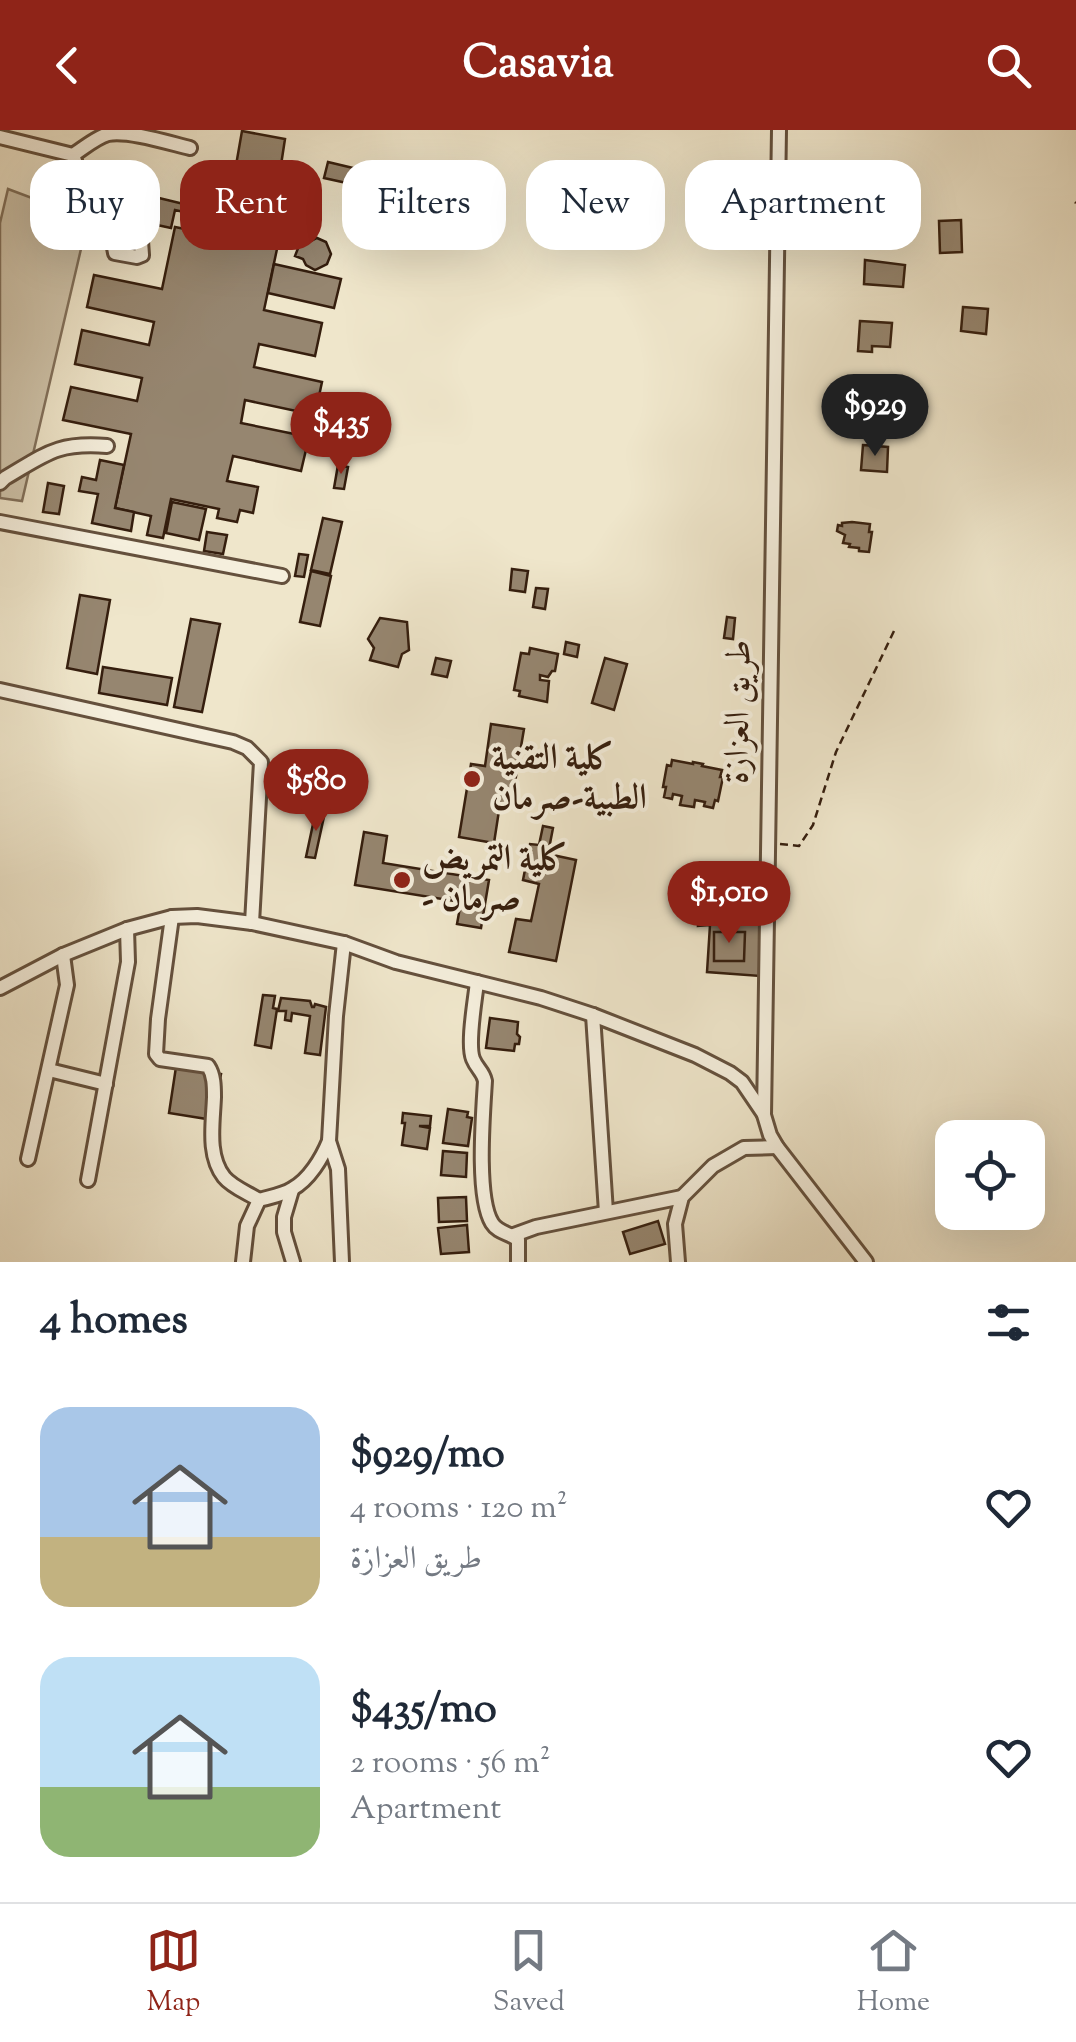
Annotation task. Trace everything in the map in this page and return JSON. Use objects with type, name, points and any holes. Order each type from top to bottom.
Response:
[{"type":"street","name":"طريق العزازة","points":[[779,130],[764,1115],[777,1147],[866,1262]]},
{"type":"street","points":[[73,156],[111,133],[190,148]]},
{"type":"street","points":[[0,137],[73,156]]},
{"type":"street","points":[[73,156],[75,160]]},
{"type":"street","points":[[0,482],[52,450],[77,444],[106,446]]},
{"type":"street","points":[[0,522],[282,576]]},
{"type":"street","points":[[0,690],[247,748],[261,762],[252,923]]},
{"type":"street","points":[[0,988],[63,955],[127,929],[197,916],[252,923],[344,944],[593,1016],[716,1064],[742,1082],[764,1115]]},
{"type":"street","points":[[172,918],[156,1054],[208,1066],[212,1071],[214,1158],[226,1180],[259,1200],[292,1190],[309,1174],[328,1141],[344,944]]},
{"type":"street","points":[[88,1180],[128,962],[127,929]]},
{"type":"street","points":[[28,1159],[67,985],[63,955]]},
{"type":"street","points":[[477,982],[472,1058],[482,1069],[485,1081],[483,1183],[490,1221],[518,1240],[518,1262]]},
{"type":"street","points":[[593,1016],[606,1212]]},
{"type":"street","points":[[49,1070],[106,1084]]},
{"type":"street","points":[[328,1141],[338,1169],[342,1262]]},
{"type":"street","points":[[514,1236],[536,1227],[682,1196],[713,1166],[744,1148],[777,1147]]},
{"type":"street","points":[[292,1190],[284,1217],[292,1262]]},
{"type":"street","points":[[678,1262],[676,1224],[682,1196]]},
{"type":"street","points":[[243,1262],[248,1226],[259,1200]]},
{"type":"path","points":[[768,844],[799,846],[813,824],[836,752],[894,631]]},
{"type":"shaded area","points":[[8,189],[30,197],[30,250],[81,250],[22,501],[0,498],[0,223]]},
{"type":"building","points":[[242,131],[285,139],[282,160],[237,160]]},
{"type":"building","points":[[328,162],[342,165],[342,182],[324,178]]},
{"type":"building","points":[[160,198],[180,203],[171,228],[160,226]]},
{"type":"building","points":[[961,220],[962,252],[940,253],[939,221]]},
{"type":"building","points":[[175,227],[180,228],[180,250],[277,250],[264,310],[322,323],[315,356],[259,344],[254,367],[322,382],[315,415],[245,400],[241,423],[309,437],[301,471],[233,456],[227,481],[258,487],[253,513],[240,510],[237,522],[217,518],[219,509],[171,499],[163,538],[147,535],[151,516],[115,508],[131,434],[63,420],[71,387],[137,401],[142,378],[75,364],[82,330],[149,345],[154,322],[87,307],[94,275],[162,289]]},
{"type":"building","points":[[322,240],[331,254],[327,264],[315,270],[295,256],[297,250],[322,250]]},
{"type":"building","points":[[865,260],[905,265],[903,287],[864,284]]},
{"type":"building","points":[[274,264],[341,279],[334,308],[268,293]]},
{"type":"building","points":[[963,307],[988,309],[986,334],[961,331]]},
{"type":"building","points":[[860,321],[892,323],[890,347],[872,346],[872,352],[858,351]]},
{"type":"building","points":[[863,445],[888,447],[887,472],[861,470]]},
{"type":"building","points":[[100,460],[124,465],[115,508],[134,512],[131,531],[92,523],[98,494],[79,491],[82,477],[96,480]]},
{"type":"building","points":[[338,465],[348,467],[344,489],[334,488]]},
{"type":"building","points":[[48,483],[64,486],[59,514],[43,512]]},
{"type":"building","points":[[172,502],[206,509],[199,540],[166,533]]},
{"type":"building","points":[[323,518],[342,522],[330,574],[311,570]]},
{"type":"building","points":[[870,524],[869,552],[843,543],[845,535],[837,531],[838,525]]},
{"type":"building","points":[[207,532],[227,535],[223,554],[204,551]]},
{"type":"building","points":[[299,554],[308,555],[304,577],[295,576]]},
{"type":"building","points":[[512,569],[528,571],[525,592],[510,590]]},
{"type":"building","points":[[311,571],[331,576],[320,626],[300,622]]},
{"type":"building","points":[[536,588],[548,589],[545,609],[533,607]]},
{"type":"building","points":[[80,595],[110,600],[97,674],[67,668]]},
{"type":"building","points":[[727,617],[735,618],[733,639],[724,638]]},
{"type":"building","points":[[380,618],[407,622],[409,650],[402,654],[398,667],[370,660],[374,648],[368,639]]},
{"type":"building","points":[[191,619],[220,624],[202,712],[174,707]]},
{"type":"building","points":[[566,642],[579,645],[577,657],[564,654]]},
{"type":"building","points":[[530,648],[558,654],[555,671],[548,677],[540,675],[540,680],[549,681],[547,702],[519,696],[520,691],[514,690],[521,653],[529,654]]},
{"type":"building","points":[[436,658],[451,661],[447,677],[432,674]]},
{"type":"building","points":[[605,658],[627,664],[614,710],[592,703]]},
{"type":"building","points":[[103,667],[172,678],[167,705],[99,693]]},
{"type":"building","points":[[491,724],[524,729],[511,806],[500,804],[494,843],[459,837],[471,764],[485,766]]},
{"type":"building","points":[[672,760],[722,770],[718,801],[715,800],[713,808],[695,800],[694,807],[680,805],[682,796],[664,797],[667,765],[671,766]]},
{"type":"building","points":[[298,763],[314,770],[312,782],[292,779]]},
{"type":"building","points":[[316,810],[325,812],[315,858],[306,857]]},
{"type":"building","points":[[543,826],[553,828],[548,854],[576,860],[556,961],[509,952],[516,919],[531,921],[539,884],[523,880],[530,844],[539,845]]},
{"type":"building","points":[[364,832],[387,836],[383,863],[489,880],[481,928],[457,924],[461,902],[355,885]]},
{"type":"building","points":[[700,900],[760,904],[760,976],[707,972],[710,925],[698,926]]},
{"type":"building","points":[[714,932],[745,932],[744,961],[714,961]]},
{"type":"building","points":[[263,995],[275,996],[273,1008],[277,1009],[271,1048],[255,1045]]},
{"type":"building","points":[[281,998],[326,1007],[320,1055],[305,1053],[310,1016],[292,1013],[291,1021],[285,1020],[286,1011],[278,1011]]},
{"type":"building","points":[[490,1018],[518,1022],[520,1037],[514,1051],[486,1048]]},
{"type":"building","points":[[176,1067],[221,1074],[213,1120],[169,1113]]},
{"type":"building","points":[[448,1109],[468,1112],[467,1117],[472,1118],[468,1146],[443,1143]]},
{"type":"building","points":[[403,1113],[431,1116],[430,1126],[419,1126],[430,1128],[427,1149],[402,1145]]},
{"type":"building","points":[[443,1151],[467,1153],[466,1177],[441,1175]]},
{"type":"building","points":[[466,1197],[467,1221],[439,1222],[438,1198]]},
{"type":"building","points":[[658,1221],[665,1244],[630,1254],[623,1232]]},
{"type":"building","points":[[467,1225],[469,1252],[441,1254],[438,1228]]},
{"type":"place","name":"كلية التقنية الطبية-صرمان","points":[[472,779]]},
{"type":"place","name":"كلية التمريض - صرمان","points":[[402,880]]}]
